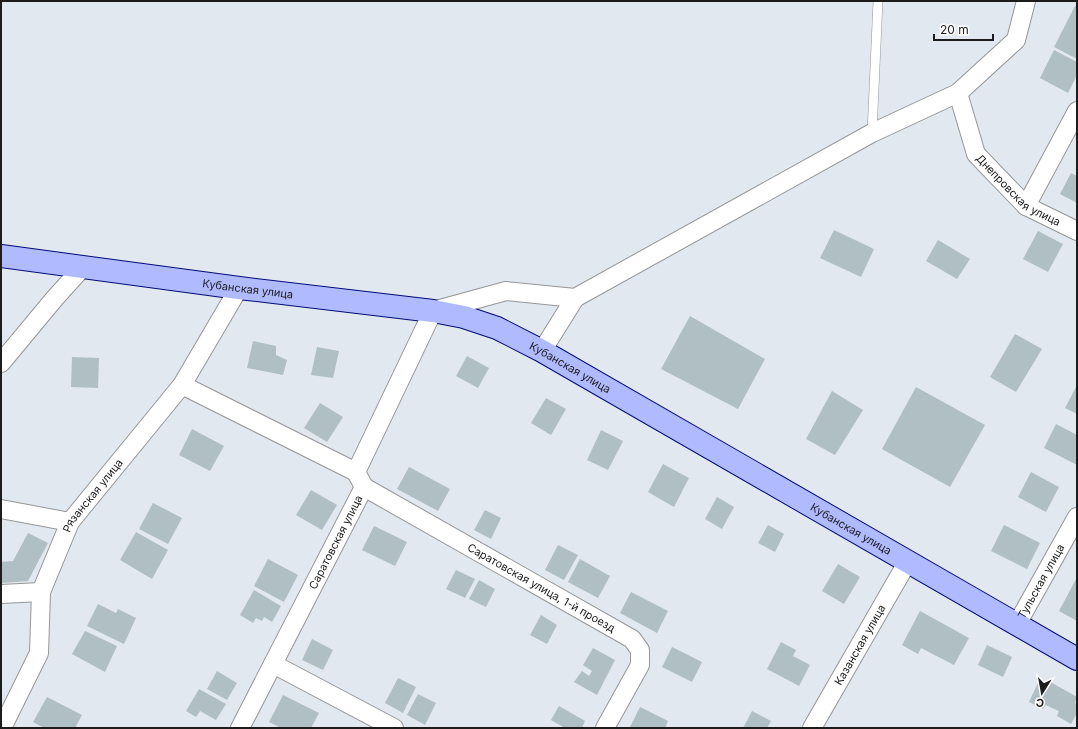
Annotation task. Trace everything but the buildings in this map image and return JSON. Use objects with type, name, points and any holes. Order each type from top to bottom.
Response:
[{"type":"street","points":[[542,351],[575,298],[872,133],[958,93],[1016,40],[1026,1]]},
{"type":"street","name":"Днепровская улица","points":[[958,93],[976,154],[1026,206],[1077,231]]},
{"type":"street","points":[[1026,206],[1077,111]]},
{"type":"street","name":"Кубанская улица","points":[[1,256],[239,288],[433,311],[464,317],[497,328],[542,351],[1077,659]]},
{"type":"street","points":[[1,363],[55,298],[83,268]]},
{"type":"street","name":"Рязанская улица","points":[[2,728],[39,653],[40,592],[70,522],[182,385],[239,288]]},
{"type":"street","points":[[433,311],[506,291],[575,298]]},
{"type":"street","name":"Саратовская улица","points":[[240,728],[273,664],[360,479],[433,311]]},
{"type":"street","name":"Саратовская улица, 1-й проезд","points":[[182,385],[360,479],[632,639],[640,650],[640,665],[605,728]]},
{"type":"street","points":[[1,509],[70,522]]},
{"type":"street","name":"Тульская улица","points":[[1017,624],[1077,517]]},
{"type":"street","name":"Казанская улица","points":[[812,728],[908,561]]},
{"type":"street","points":[[1,594],[40,592]]},
{"type":"street","points":[[273,664],[394,728]]},
{"type":"lane","points":[[872,133],[878,1]]}]
